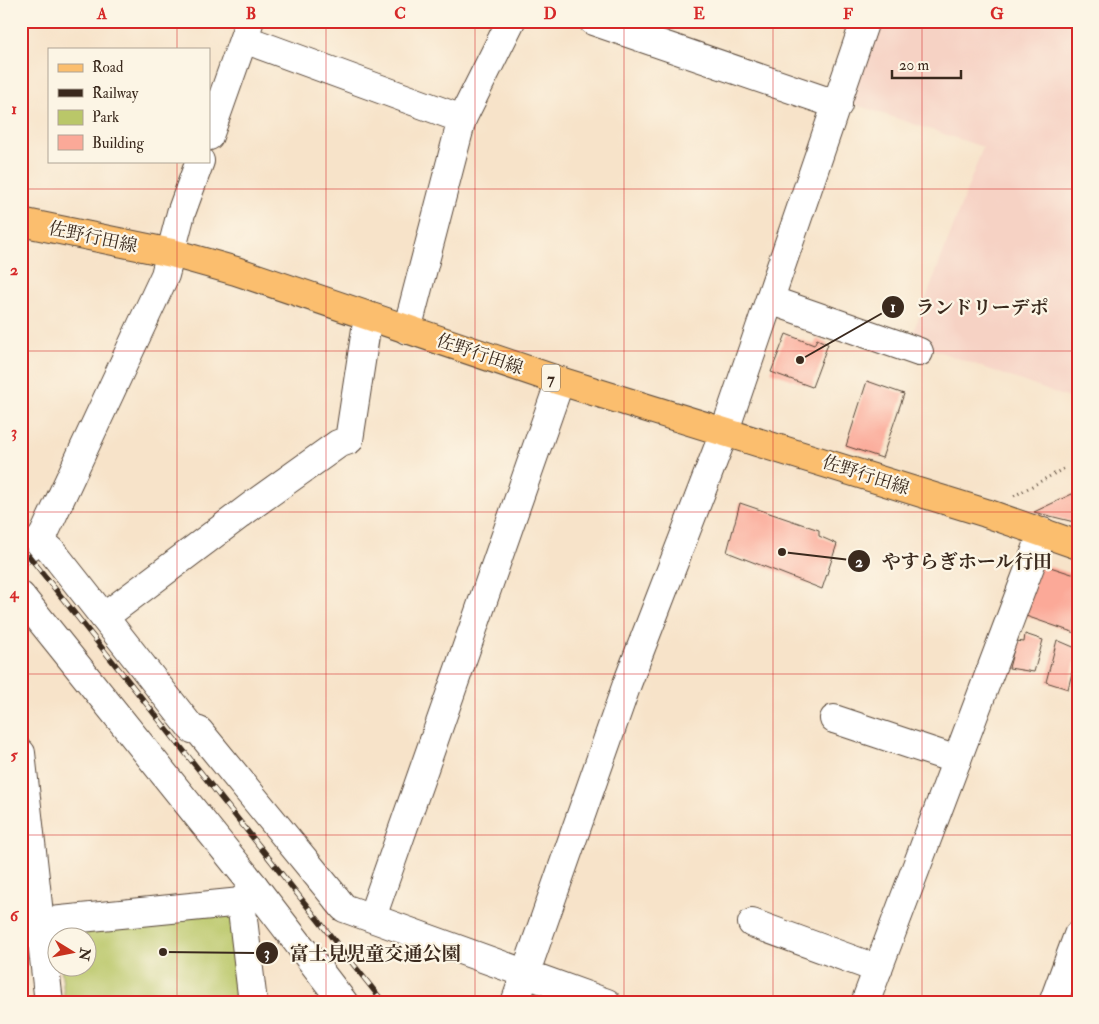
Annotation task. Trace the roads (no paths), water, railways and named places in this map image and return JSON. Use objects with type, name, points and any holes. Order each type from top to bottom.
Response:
[{"type":"main road","name":"佐野行田線","points":[[21,222],[172,254],[236,271],[560,381],[725,430],[986,513],[1078,545]]},
{"type":"street","points":[[407,330],[462,119],[511,21]]},
{"type":"street","points":[[593,21],[838,105]]},
{"type":"street","points":[[515,1003],[627,684],[725,430],[838,105],[865,21]]},
{"type":"street","points":[[210,133],[246,30],[462,119]]},
{"type":"street","points":[[200,162],[181,213],[172,254],[165,275],[31,546],[51,550],[192,729],[199,731],[344,908],[607,1003]]},
{"type":"street","points":[[770,300],[919,352]]},
{"type":"street","points":[[104,617],[254,504],[338,444],[349,440],[368,316]]},
{"type":"street","points":[[372,917],[560,381]]},
{"type":"street","points":[[865,1003],[1043,532]]},
{"type":"street","points":[[21,596],[247,894],[344,1003]]},
{"type":"street","points":[[834,719],[957,760]]},
{"type":"street","points":[[21,753],[48,1003]]},
{"type":"street","points":[[40,922],[247,894]]},
{"type":"street","points":[[247,894],[253,1003]]},
{"type":"street","points":[[752,923],[878,969]]},
{"type":"street","points":[[1053,1003],[1078,935]]},
{"type":"railway","points":[[21,546],[384,1003]]},
{"type":"place","name":"ランドリーデポ","points":[[800,360]]},
{"type":"place","name":"やすらぎホール行田","points":[[782,552]]},
{"type":"place","name":"富士見児童交通公園","points":[[163,952]]}]
